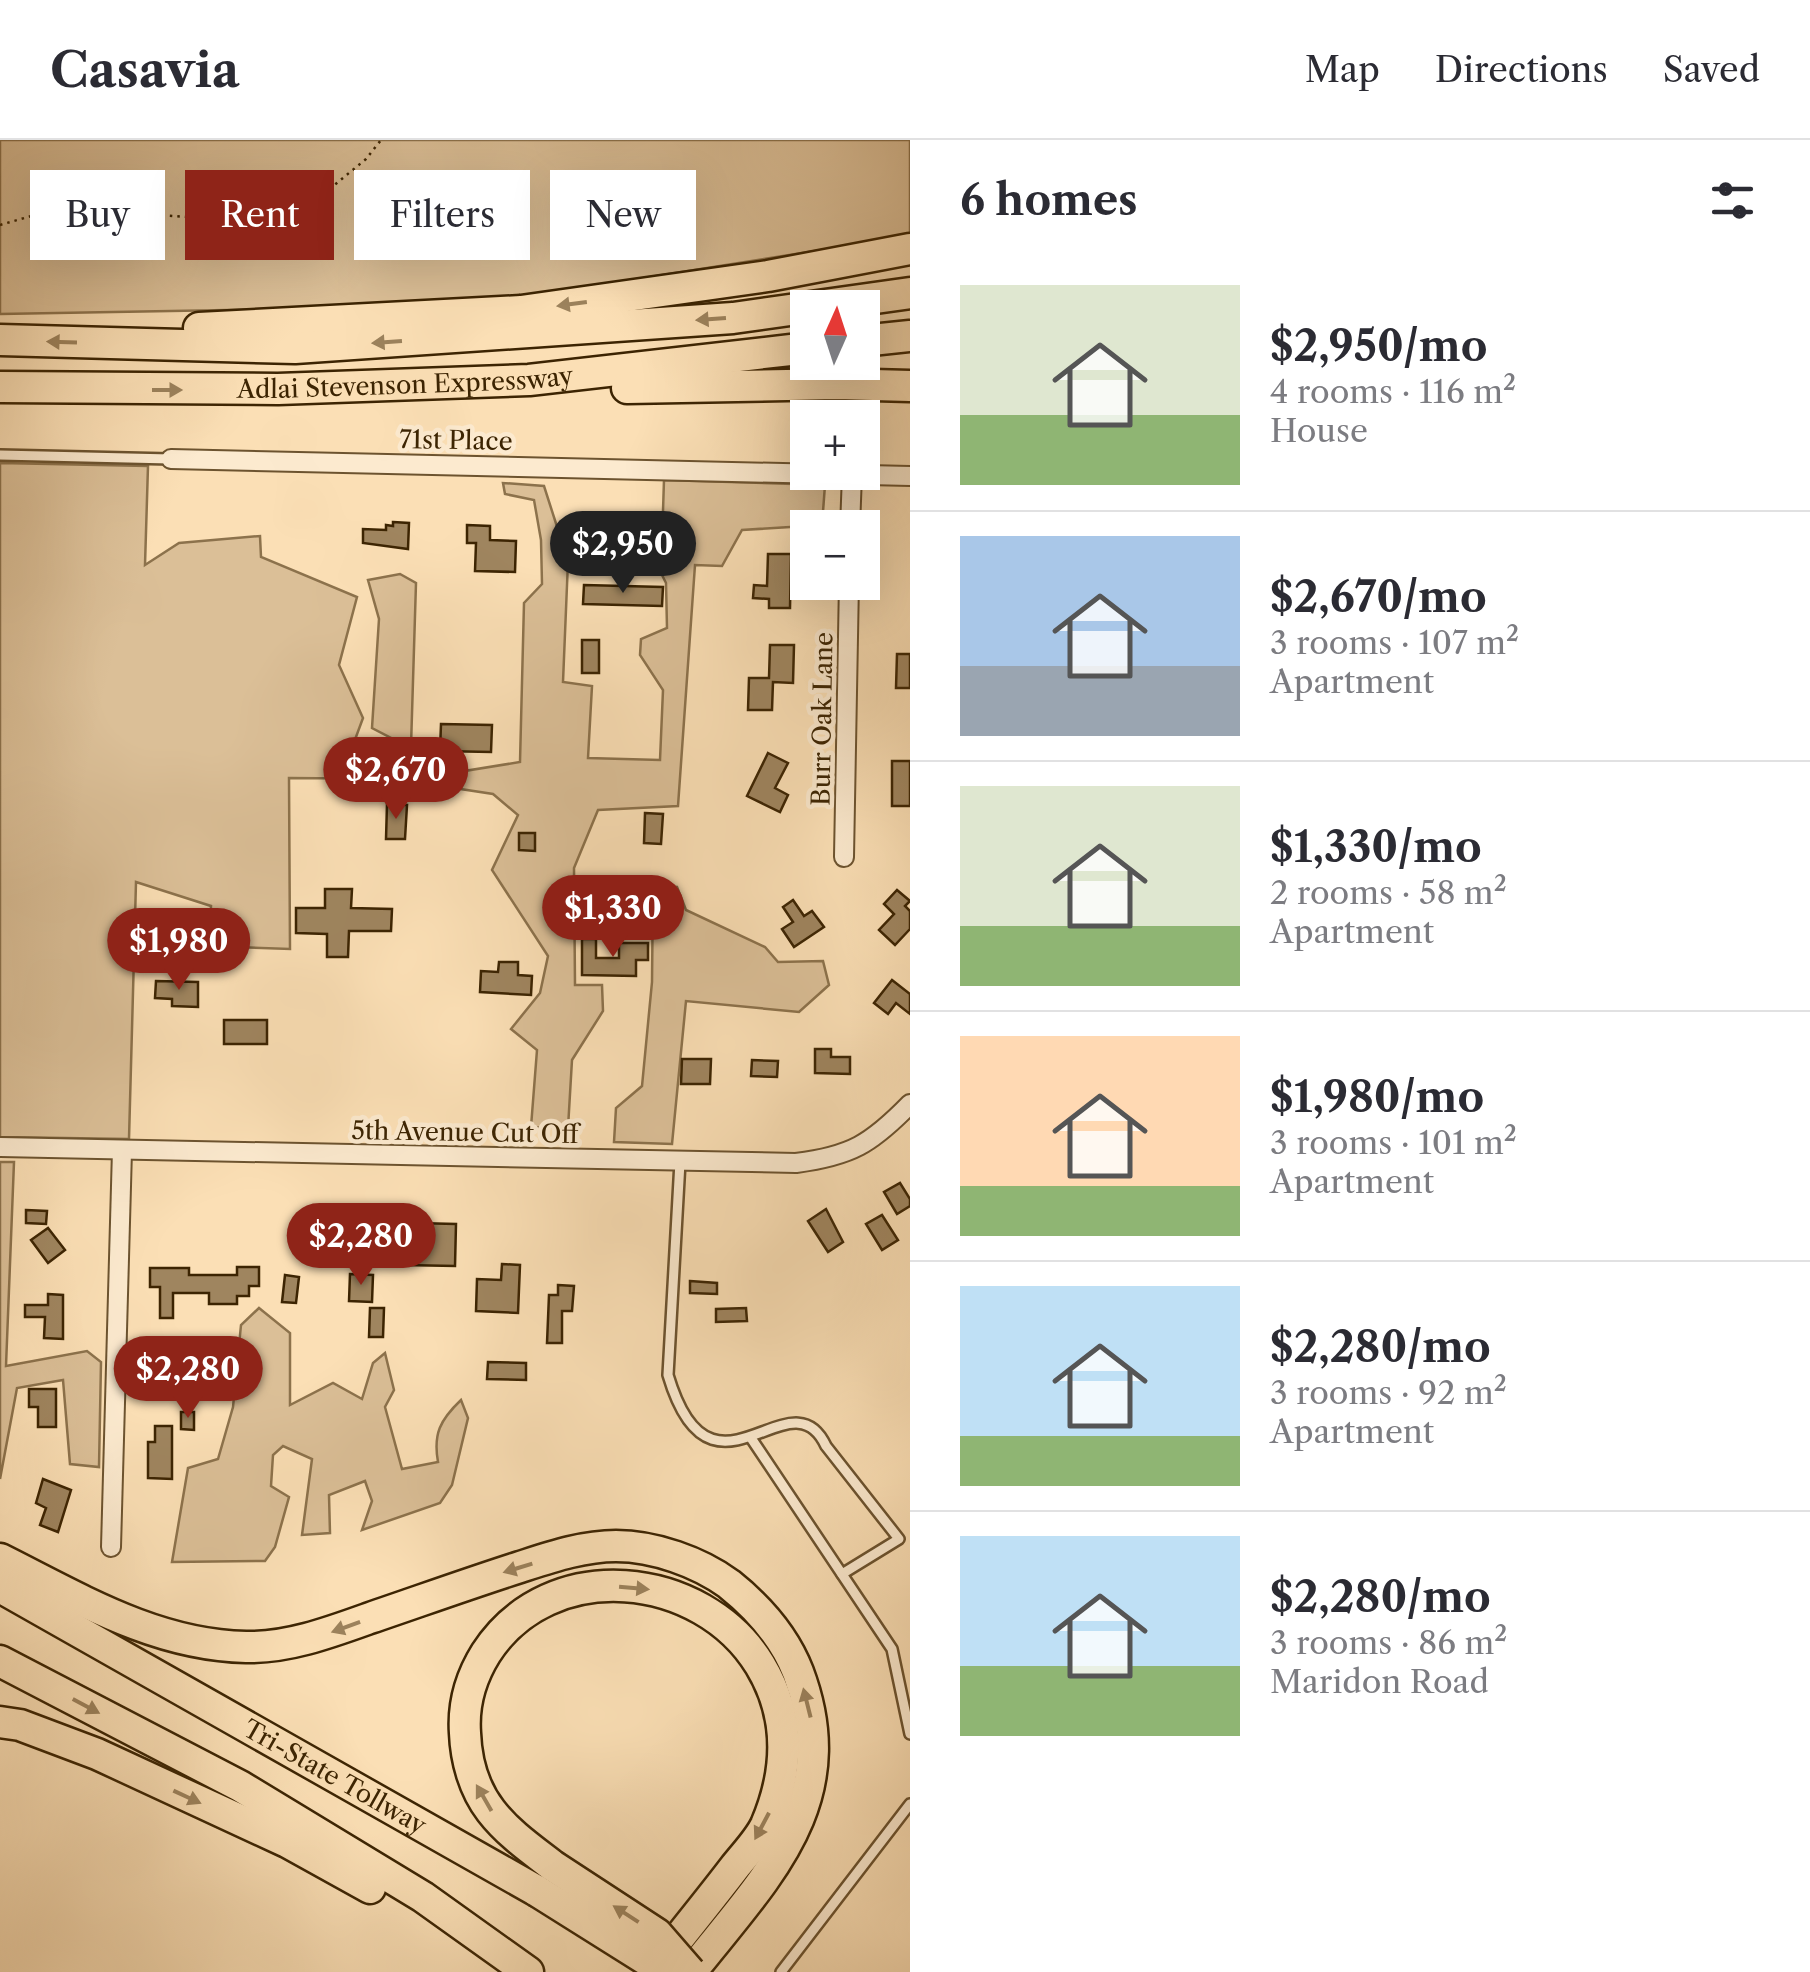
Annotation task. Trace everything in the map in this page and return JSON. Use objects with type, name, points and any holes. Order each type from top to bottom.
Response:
[{"type":"highway","points":[[768,276],[910,248]]},
{"type":"highway","points":[[121,343],[180,329],[521,311],[910,258]]},
{"type":"highway","name":"Adlai Stevenson Expressway","points":[[0,340],[295,348],[733,318],[910,294]]},
{"type":"highway","points":[[880,340],[910,336]]},
{"type":"highway","name":"Adlai Stevenson Expressway","points":[[0,387],[278,390],[530,380],[790,350]]},
{"type":"highway","points":[[530,380],[620,388],[910,386]]},
{"type":"highway","points":[[0,1559],[143,1629],[207,1644],[250,1647],[324,1635],[570,1552],[616,1546],[651,1551],[719,1577],[774,1626],[793,1660],[814,1728],[813,1766],[792,1838],[690,1972],[656,1934],[545,1878],[518,1839],[489,1809],[478,1790],[466,1751],[468,1692],[494,1640],[516,1619],[537,1604],[576,1589],[646,1588],[677,1595],[713,1613],[752,1652],[770,1682],[780,1710],[785,1742],[783,1773],[764,1828],[651,1972]]},
{"type":"highway","name":"Tri-State Tollway","points":[[0,1588],[545,1878],[666,1972]]},
{"type":"highway","points":[[0,1661],[240,1786],[423,1897],[514,1966]]},
{"type":"highway","points":[[0,1722],[20,1725],[96,1754],[287,1842],[514,1966]]},
{"type":"street","name":"71st Place","points":[[172,459],[790,473]]},
{"type":"street","name":"71st Place","points":[[880,475],[910,476]]},
{"type":"street","name":"Burr Oak Lane","points":[[844,857],[849,600]]},
{"type":"street","name":"5th Avenue Cut Off","points":[[0,1147],[796,1162],[828,1159],[859,1149],[910,1104]]},
{"type":"street","points":[[112,1547],[122,1150]]},
{"type":"lane","name":"71st Place","points":[[0,454],[172,459]]},
{"type":"lane","points":[[680,1162],[668,1375],[678,1402],[695,1427],[714,1442],[728,1444],[751,1438],[782,1424],[803,1422],[819,1430],[826,1446],[899,1539],[842,1574]]},
{"type":"lane","points":[[751,1438],[892,1648],[910,1734]]},
{"type":"lane","points":[[898,1679],[910,1674]]},
{"type":"lane","points":[[781,1972],[910,1804]]},
{"type":"path","points":[[0,224],[59,208],[287,224],[366,160],[381,140]]},
{"type":"shaded area","points":[[0,140],[910,140],[910,236],[465,306],[0,314]]},
{"type":"shaded area","points":[[0,463],[148,466],[145,565],[179,543],[260,536],[261,557],[357,597],[339,665],[363,718],[353,745],[363,757],[391,757],[393,739],[372,728],[379,619],[368,580],[400,574],[416,583],[410,779],[289,778],[290,949],[209,946],[211,906],[136,882],[129,1139],[0,1137]]},
{"type":"shaded area","points":[[664,480],[790,484],[790,490],[825,490],[823,510],[790,510],[790,527],[742,530],[722,566],[695,565],[678,806],[598,810],[574,868],[575,985],[602,985],[603,1011],[572,1060],[568,1128],[531,1127],[537,1050],[511,1029],[540,993],[548,956],[492,870],[518,815],[493,794],[428,784],[434,776],[520,762],[524,603],[542,584],[541,540],[534,500],[505,494],[503,483],[544,486],[568,561],[563,682],[592,686],[588,758],[660,760],[663,690],[640,655],[641,639],[667,628],[666,583],[661,573]]},
{"type":"shaded area","points":[[653,885],[677,887],[686,910],[765,947],[778,962],[823,961],[829,985],[799,1012],[686,1001],[672,1144],[614,1142],[616,1108],[642,1086],[652,982]]},
{"type":"shaded area","points":[[0,1162],[14,1162],[6,1366],[87,1351],[101,1362],[99,1467],[70,1464],[63,1380],[17,1388],[0,1479]]},
{"type":"shaded area","points":[[259,1308],[290,1333],[290,1405],[333,1383],[362,1399],[373,1363],[385,1353],[394,1390],[385,1407],[402,1469],[438,1462],[440,1428],[461,1400],[468,1418],[452,1485],[440,1503],[362,1530],[372,1501],[365,1481],[329,1495],[330,1533],[302,1535],[312,1459],[283,1446],[273,1455],[271,1486],[289,1497],[275,1547],[265,1561],[172,1562],[188,1468],[218,1459],[233,1407],[241,1325]]},
{"type":"building","points":[[393,522],[409,523],[408,549],[363,543],[363,529],[386,530],[386,525],[393,526]]},
{"type":"building","points":[[467,525],[490,526],[490,540],[516,541],[515,572],[475,571],[476,543],[467,543]]},
{"type":"building","points":[[768,554],[790,554],[790,608],[769,608],[769,599],[753,598],[754,585],[767,586]]},
{"type":"building","points":[[584,585],[663,587],[662,606],[583,604]]},
{"type":"building","points":[[582,640],[599,640],[599,673],[582,673]]},
{"type":"building","points":[[770,645],[794,645],[793,683],[773,682],[772,710],[748,710],[749,678],[769,678]]},
{"type":"building","points":[[897,654],[910,654],[910,688],[896,688]]},
{"type":"building","points":[[441,724],[492,725],[491,752],[440,751]]},
{"type":"building","points":[[768,753],[788,763],[775,788],[788,795],[780,812],[747,796]]},
{"type":"building","points":[[892,761],[910,761],[910,806],[892,806]]},
{"type":"building","points":[[387,804],[407,805],[405,839],[386,839]]},
{"type":"building","points":[[645,813],[663,814],[661,844],[644,843]]},
{"type":"building","points":[[519,833],[535,833],[535,851],[519,850]]},
{"type":"building","points":[[325,889],[352,889],[351,908],[392,909],[391,931],[349,931],[348,957],[327,957],[327,934],[296,933],[296,908],[325,908]]},
{"type":"building","points":[[897,890],[910,901],[905,906],[910,911],[910,929],[895,945],[879,930],[894,914],[884,904]]},
{"type":"building","points":[[793,900],[804,916],[812,911],[824,927],[794,947],[782,929],[793,922],[783,907]]},
{"type":"building","points":[[582,939],[596,939],[596,958],[619,958],[619,943],[648,943],[648,960],[636,960],[636,976],[582,975]]},
{"type":"building","points":[[499,962],[518,962],[518,975],[532,976],[531,995],[480,992],[481,971],[498,972]]},
{"type":"building","points":[[892,980],[910,994],[910,1014],[896,1003],[888,1014],[874,1003]]},
{"type":"building","points":[[156,981],[198,982],[198,1007],[172,1006],[172,999],[155,998]]},
{"type":"building","points":[[224,1020],[267,1020],[267,1044],[224,1044]]},
{"type":"building","points":[[815,1049],[831,1049],[831,1057],[850,1057],[850,1074],[815,1073]]},
{"type":"building","points":[[682,1059],[711,1059],[710,1084],[681,1084]]},
{"type":"building","points":[[752,1060],[778,1061],[777,1077],[751,1076]]},
{"type":"building","points":[[900,1183],[910,1206],[897,1214],[884,1192]]},
{"type":"building","points":[[826,1209],[843,1242],[828,1252],[808,1221]]},
{"type":"building","points":[[26,1210],[47,1211],[46,1224],[26,1223]]},
{"type":"building","points":[[882,1215],[898,1240],[882,1250],[866,1224]]},
{"type":"building","points":[[415,1223],[456,1224],[455,1266],[403,1265],[404,1242],[415,1242]]},
{"type":"building","points":[[48,1228],[65,1250],[48,1263],[31,1240]]},
{"type":"building","points":[[502,1264],[520,1265],[518,1313],[476,1311],[477,1279],[501,1280]]},
{"type":"building","points":[[237,1267],[259,1267],[259,1286],[249,1286],[249,1296],[237,1296],[237,1304],[209,1304],[209,1293],[173,1293],[173,1318],[160,1318],[160,1287],[150,1287],[150,1268],[189,1268],[189,1275],[237,1275]]},
{"type":"building","points":[[350,1274],[373,1275],[372,1302],[349,1301]]},
{"type":"building","points":[[285,1275],[299,1277],[296,1303],[282,1302]]},
{"type":"building","points":[[690,1281],[717,1283],[717,1294],[690,1293]]},
{"type":"building","points":[[558,1285],[574,1286],[572,1311],[562,1311],[562,1343],[547,1343],[549,1295],[558,1295]]},
{"type":"building","points":[[48,1294],[63,1295],[63,1339],[44,1338],[45,1317],[25,1317],[25,1305],[48,1305]]},
{"type":"building","points":[[370,1308],[384,1308],[383,1337],[369,1337]]},
{"type":"building","points":[[746,1308],[747,1321],[716,1322],[716,1309]]},
{"type":"building","points":[[488,1362],[526,1363],[526,1380],[487,1379]]},
{"type":"building","points":[[29,1389],[56,1389],[56,1427],[38,1427],[38,1407],[29,1407]]},
{"type":"building","points":[[181,1412],[194,1412],[194,1430],[181,1429]]},
{"type":"building","points":[[155,1426],[172,1426],[172,1479],[148,1478],[148,1442],[155,1442]]},
{"type":"building","points":[[43,1479],[71,1490],[58,1532],[40,1525],[46,1508],[36,1503]]}]
